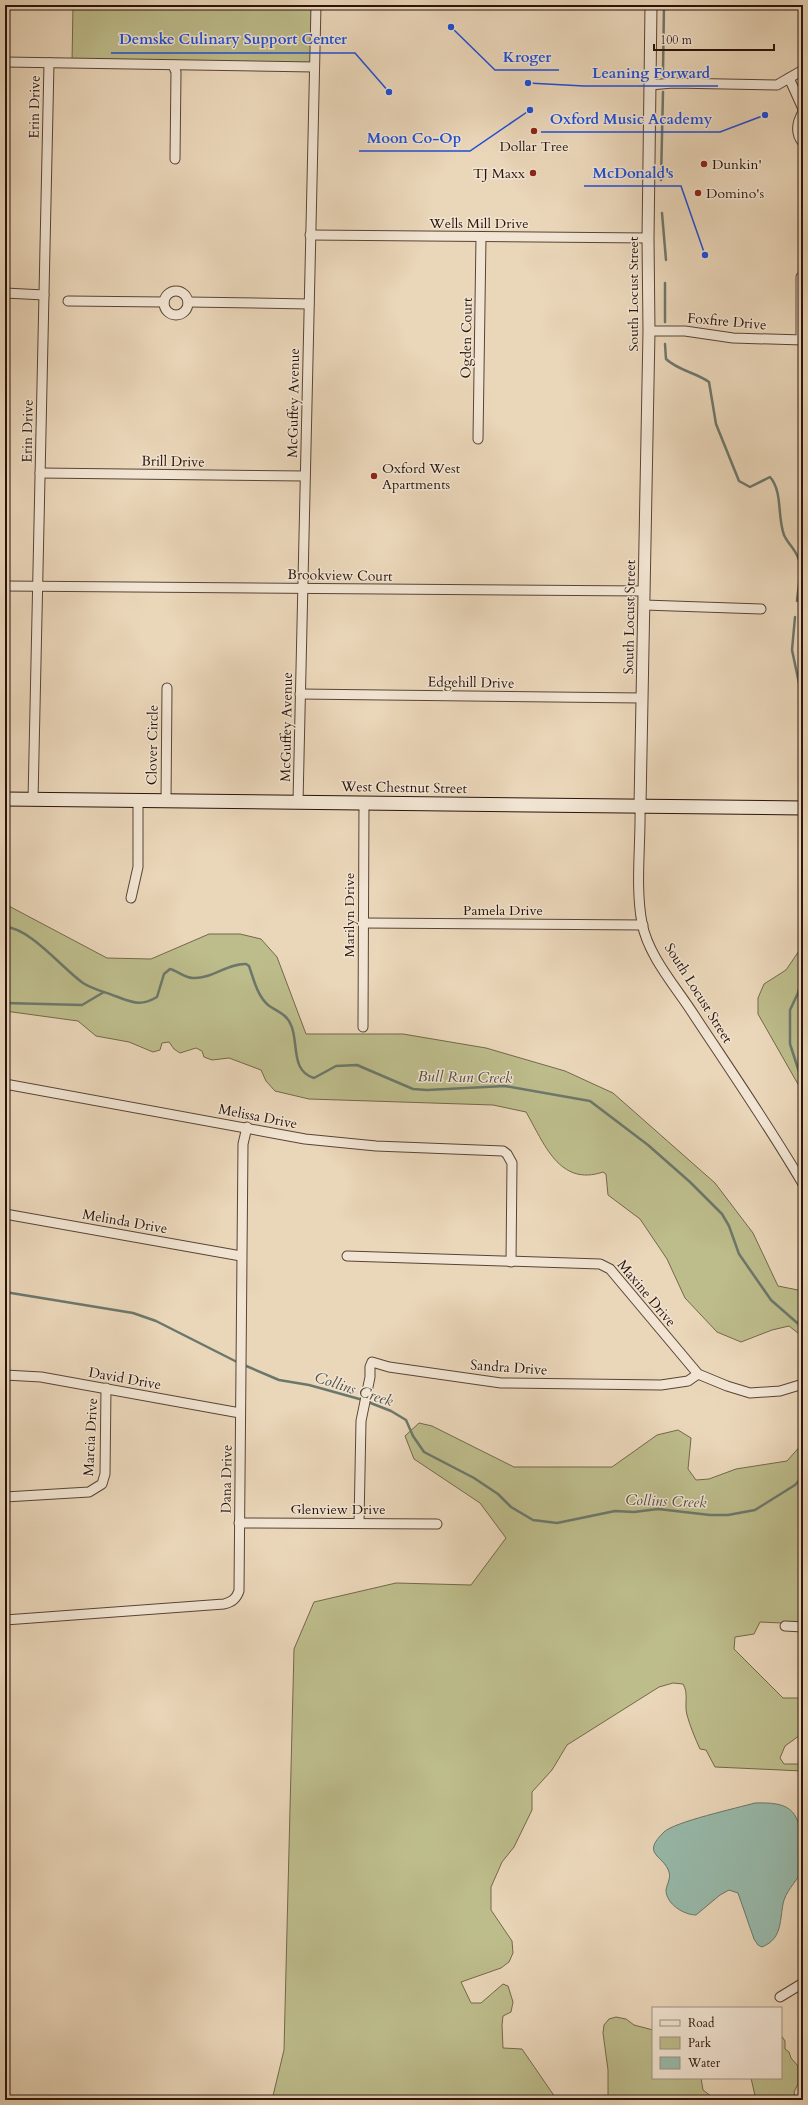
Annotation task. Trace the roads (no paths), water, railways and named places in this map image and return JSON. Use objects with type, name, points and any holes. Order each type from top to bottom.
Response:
[{"type":"main road","name":"West Chestnut Street","points":[[5,799],[803,808]]},
{"type":"street","name":"McGuffey Avenue","points":[[298,802],[316,5]]},
{"type":"street","name":"South Locust Street","points":[[651,5],[648,238],[649,331],[640,805],[640,904],[642,925],[664,970],[752,1102],[803,1184]]},
{"type":"street","points":[[5,62],[314,67]]},
{"type":"street","name":"Erin Drive","points":[[32,800],[49,63]]},
{"type":"street","points":[[173,65],[176,72],[175,159]]},
{"type":"street","points":[[650,85],[674,83],[778,85],[803,70]]},
{"type":"street","points":[[789,78],[803,109]]},
{"type":"street","points":[[803,112],[800,118],[798,130],[803,143]]},
{"type":"street","name":"Wells Mill Drive","points":[[310,235],[648,238]]},
{"type":"street","name":"Ogden Court","points":[[478,439],[481,237]]},
{"type":"street","points":[[801,277],[802,340]]},
{"type":"street","points":[[174,291],[182,293],[188,302],[185,311],[174,315],[166,312],[164,302],[167,295],[174,291]]},
{"type":"street","points":[[5,293],[44,295]]},
{"type":"street","points":[[68,301],[164,302]]},
{"type":"street","points":[[188,302],[309,304]]},
{"type":"street","name":"Foxfire Drive","points":[[649,331],[685,331],[733,338],[802,340]]},
{"type":"street","name":"Brill Drive","points":[[40,473],[305,476]]},
{"type":"street","name":"Brookview Court","points":[[5,586],[644,591]]},
{"type":"street","points":[[644,605],[761,609]]},
{"type":"street","name":"Clover Circle","points":[[166,801],[167,688]]},
{"type":"street","name":"Edgehill Drive","points":[[300,694],[642,698]]},
{"type":"street","points":[[131,898],[138,867],[138,801]]},
{"type":"street","name":"Marilyn Drive","points":[[363,1027],[364,803]]},
{"type":"street","name":"Pamela Drive","points":[[363,923],[642,925]]},
{"type":"street","name":"Melissa Drive","points":[[5,1084],[315,1140],[376,1146],[497,1150],[507,1154],[512,1163],[511,1262]]},
{"type":"street","name":"Dana Drive","points":[[5,1620],[224,1604],[232,1602],[239,1591],[241,1256],[243,1144],[247,1128]]},
{"type":"street","name":"Melinda Drive","points":[[5,1214],[241,1256]]},
{"type":"street","name":"Maxine Drive","points":[[347,1256],[592,1264],[606,1266],[698,1374]]},
{"type":"street","name":"Sandra Drive","points":[[359,1523],[364,1401],[370,1377],[371,1363],[375,1361],[389,1367],[501,1383],[661,1385],[688,1381],[698,1374]]},
{"type":"street","points":[[698,1374],[727,1386],[750,1393],[780,1391],[803,1384]]},
{"type":"street","name":"David Drive","points":[[5,1375],[41,1377],[240,1413]]},
{"type":"street","name":"Marcia Drive","points":[[5,1498],[89,1492],[102,1484],[105,1474],[106,1388]]},
{"type":"street","name":"Glenview Drive","points":[[239,1523],[437,1524]]},
{"type":"street","points":[[785,1626],[803,1627]]},
{"type":"street","points":[[780,1997],[803,1983]]},
{"type":"water","points":[[755,1803],[784,1806],[795,1815],[800,1831],[804,1859],[803,1868],[784,1900],[777,1933],[769,1943],[762,1947],[758,1945],[754,1939],[738,1893],[729,1890],[720,1895],[696,1915],[686,1913],[676,1908],[669,1900],[666,1890],[669,1872],[654,1850],[657,1840],[670,1828],[692,1820]]},
{"type":"waterway","points":[[663,71],[664,5]]},
{"type":"waterway","points":[[661,180],[663,92]]},
{"type":"waterway","points":[[662,213],[666,260]]},
{"type":"waterway","points":[[665,283],[665,322]]},
{"type":"waterway","points":[[665,344],[666,359],[676,366],[709,382],[716,424],[739,481],[750,487],[770,477],[774,483],[777,490],[784,535],[799,559],[800,564],[797,601]]},
{"type":"waterway","points":[[795,617],[792,650],[803,702]]},
{"type":"waterway","name":"Bull Run Creek","points":[[5,927],[14,929],[35,941],[83,983],[94,989],[126,1000],[141,1003],[157,997],[164,974],[170,969],[187,977],[200,978],[239,964],[246,964],[249,966],[256,987],[264,1001],[284,1015],[289,1021],[293,1032],[298,1063],[306,1074],[314,1078],[336,1066],[357,1065],[413,1089],[427,1090],[505,1086],[590,1101],[648,1145],[690,1182],[722,1214],[729,1226],[739,1254],[771,1300],[803,1328]]},
{"type":"waterway","points":[[803,975],[798,993],[790,1010],[790,1044],[803,1084]]},
{"type":"waterway","name":"Bull Run Creek","points":[[5,1003],[82,1005],[104,992]]},
{"type":"waterway","name":"Collins Creek","points":[[5,1292],[133,1313],[156,1321],[239,1363]]},
{"type":"waterway","name":"Collins Creek","points":[[244,1365],[279,1380],[309,1385],[363,1400]]},
{"type":"waterway","name":"Collins Creek","points":[[368,1402],[391,1411],[406,1420],[413,1436],[424,1452],[474,1478],[498,1494],[511,1507],[533,1520],[557,1523],[615,1511],[634,1512],[658,1509],[710,1515],[728,1515],[755,1510],[795,1485],[803,1476]]},
{"type":"place","name":"Kroger","points":[[451,27]]},
{"type":"place","name":"Leaning Forward","points":[[528,83]]},
{"type":"place","name":"Demske Culinary Support Center","points":[[389,92]]},
{"type":"place","name":"Moon Co-Op","points":[[530,110]]},
{"type":"place","name":"Oxford Music Academy","points":[[765,115]]},
{"type":"place","name":"Dollar Tree","points":[[534,131]]},
{"type":"place","name":"Dunkin'","points":[[704,164]]},
{"type":"place","name":"TJ Maxx","points":[[533,173]]},
{"type":"place","name":"Domino's","points":[[698,193]]},
{"type":"place","name":"McDonald's","points":[[705,255]]},
{"type":"place","name":"Oxford West Apartments","points":[[374,476]]}]
